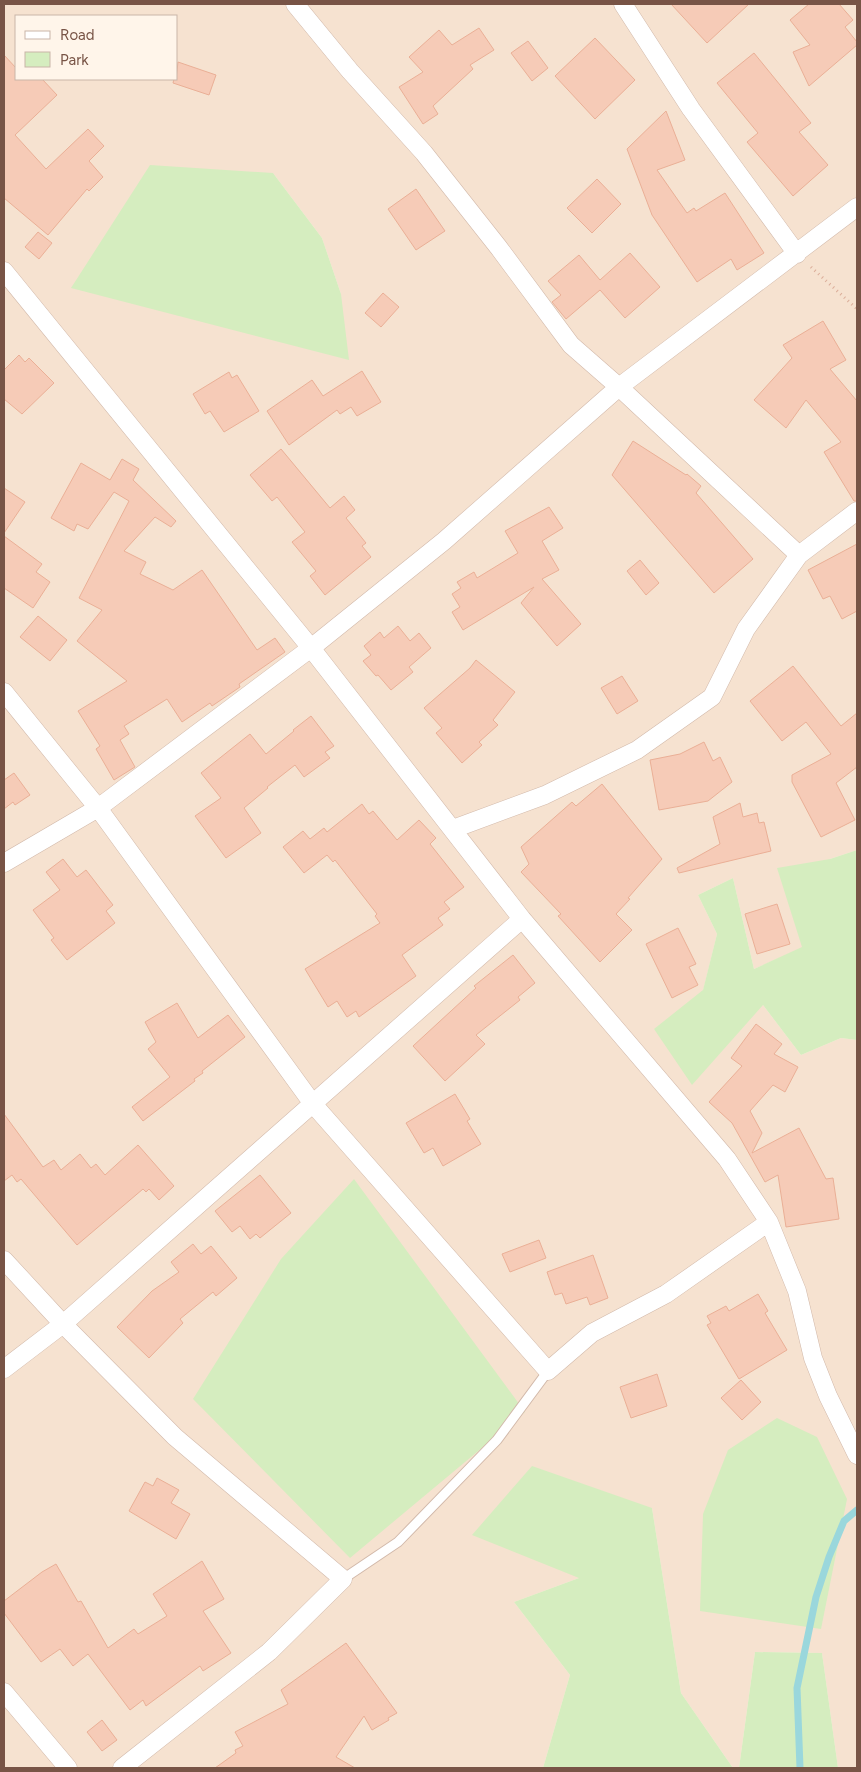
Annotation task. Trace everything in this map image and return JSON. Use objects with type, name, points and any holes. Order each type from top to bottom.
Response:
[{"type":"street","points":[[295,4],[350,71],[424,153],[499,248],[571,345],[619,387],[799,555]]},
{"type":"street","points":[[624,4],[691,109],[797,254]]},
{"type":"street","points":[[4,863],[98,808],[310,648],[444,541],[619,387],[857,207]]},
{"type":"street","points":[[4,271],[310,648],[522,918],[727,1159],[769,1222],[797,1291],[813,1358],[828,1396],[857,1455]]},
{"type":"street","points":[[453,829],[545,795],[637,750],[712,697],[746,629],[799,555],[857,511]]},
{"type":"street","points":[[4,692],[98,808],[313,1104],[548,1371],[592,1333],[666,1294],[769,1222]]},
{"type":"street","points":[[4,1369],[63,1324],[522,918]]},
{"type":"street","points":[[4,1260],[63,1324],[175,1436],[343,1579],[269,1652],[122,1768]]},
{"type":"street","points":[[4,1692],[68,1768]]},
{"type":"lane","points":[[343,1579],[404,1536],[497,1440],[548,1371]]},
{"type":"path","points":[[797,254],[857,309]]},
{"type":"shaded area","points":[[4,4],[857,4],[857,850],[830,859],[802,948],[754,969],[733,878],[698,895],[717,934],[703,991],[654,1030],[763,1005],[801,1055],[841,1038],[857,1040],[857,1768],[838,1768],[822,1653],[755,1652],[739,1768],[733,1768],[681,1693],[652,1508],[579,1578],[514,1602],[570,1675],[543,1768],[4,1768]],"holes":[[[273,173],[322,238],[341,294]]]},
{"type":"green space","points":[[150,165],[273,173],[322,238],[341,294],[349,360],[71,288]]},
{"type":"green space","points":[[857,850],[857,1040],[841,1038],[801,1055],[763,1005],[692,1085],[654,1029],[703,990],[717,934],[698,895],[733,878],[754,969],[802,947],[777,868],[830,859]]},
{"type":"green space","points":[[354,1179],[525,1412],[350,1558],[193,1399],[281,1259]]},
{"type":"green space","points":[[777,1418],[817,1437],[847,1499],[821,1629],[700,1611],[703,1514],[728,1450]]},
{"type":"green space","points":[[532,1466],[652,1508],[681,1693],[733,1768],[543,1768],[570,1675],[514,1602],[579,1578],[472,1535]]},
{"type":"green space","points":[[755,1652],[822,1653],[838,1768],[739,1768]]},
{"type":"building","points":[[671,4],[749,4],[707,43]]},
{"type":"building","points":[[809,4],[839,4],[853,20],[845,27],[857,42],[857,45],[809,86],[793,52],[810,45],[790,20]]},
{"type":"building","points":[[479,28],[494,50],[470,65],[473,69],[433,106],[438,114],[423,124],[399,87],[423,72],[409,57],[439,30],[452,45]]},
{"type":"building","points":[[595,38],[635,80],[595,119],[555,76]]},
{"type":"building","points":[[528,41],[548,68],[532,81],[511,53]]},
{"type":"building","points":[[754,53],[811,123],[799,132],[828,165],[793,196],[747,142],[758,133],[717,83]]},
{"type":"building","points":[[4,55],[15,67],[15,80],[43,80],[57,95],[15,135],[46,169],[88,129],[104,146],[89,161],[103,177],[89,191],[87,189],[48,235],[4,198]]},
{"type":"building","points":[[178,62],[216,75],[209,95],[173,83],[174,80],[178,80]]},
{"type":"building","points":[[666,111],[685,160],[657,170],[687,213],[694,208],[696,211],[725,193],[764,253],[737,270],[731,259],[697,282],[652,215],[627,149]]},
{"type":"building","points":[[597,179],[621,204],[592,233],[567,208]]},
{"type":"building","points":[[416,189],[445,231],[416,250],[388,209]]},
{"type":"building","points":[[38,232],[52,243],[39,259],[25,247]]},
{"type":"building","points":[[630,253],[660,287],[625,318],[600,290],[566,319],[552,302],[561,295],[548,281],[579,255],[600,280]]},
{"type":"building","points":[[383,293],[399,307],[381,327],[365,313]]},
{"type":"building","points":[[823,321],[846,360],[830,369],[857,401],[857,501],[854,501],[824,452],[841,442],[806,400],[786,428],[754,400],[792,358],[783,345]]},
{"type":"building","points":[[19,355],[25,362],[29,358],[54,383],[22,414],[4,399],[4,370]]},
{"type":"building","points":[[362,371],[381,402],[357,416],[351,407],[340,414],[337,410],[289,445],[267,411],[312,380],[323,396]]},
{"type":"building","points":[[229,372],[232,378],[237,375],[259,411],[224,432],[210,411],[205,414],[193,394]]},
{"type":"building","points":[[633,441],[687,474],[701,486],[696,493],[753,559],[714,593],[612,475]]},
{"type":"building","points":[[281,449],[330,508],[344,496],[355,510],[346,518],[366,543],[362,546],[371,557],[325,595],[310,576],[316,571],[292,542],[305,532],[277,497],[272,501],[250,475]]},
{"type":"building","points":[[122,459],[139,469],[133,480],[176,521],[171,527],[155,517],[124,551],[146,562],[140,574],[173,590],[202,570],[257,650],[275,638],[285,652],[239,684],[240,687],[212,706],[210,703],[182,722],[167,699],[124,726],[129,734],[120,740],[135,767],[114,780],[96,749],[100,746],[78,711],[127,681],[77,641],[102,610],[79,598],[129,501],[114,492],[88,529],[77,524],[74,531],[51,518],[81,463],[110,480]]},
{"type":"building","points":[[4,488],[25,502],[4,533]]},
{"type":"building","points":[[549,507],[563,528],[542,541],[559,570],[542,579],[581,624],[557,646],[521,603],[534,587],[463,630],[452,612],[460,607],[452,594],[461,588],[457,582],[474,572],[477,578],[518,553],[505,531]]},
{"type":"building","points":[[4,536],[42,564],[36,572],[50,582],[33,608],[4,588]]},
{"type":"building","points":[[857,544],[857,611],[842,619],[830,596],[823,599],[808,570]]},
{"type":"building","points":[[640,560],[659,583],[646,595],[627,571]]},
{"type":"building","points":[[38,616],[67,640],[50,661],[20,637]]},
{"type":"building","points":[[398,626],[410,641],[419,633],[431,648],[409,667],[413,672],[391,690],[363,661],[371,655],[364,646],[380,632],[384,638]]},
{"type":"building","points":[[476,660],[515,692],[493,720],[498,725],[479,742],[482,745],[462,763],[436,733],[442,728],[424,708],[470,668]]},
{"type":"building","points":[[793,666],[841,726],[857,713],[857,767],[836,783],[855,820],[821,837],[792,782],[792,775],[831,754],[806,722],[782,741],[750,701]]},
{"type":"building","points":[[622,676],[638,701],[617,714],[601,688]]},
{"type":"building","points":[[311,716],[334,746],[325,752],[330,758],[304,777],[295,765],[244,808],[261,833],[226,858],[195,816],[221,798],[201,773],[250,734],[266,754]]},
{"type":"building","points":[[704,742],[713,761],[720,757],[732,782],[708,801],[659,810],[650,760],[680,754]]},
{"type":"building","points":[[14,773],[30,795],[15,805],[13,802],[4,809],[4,780]]},
{"type":"building","points":[[602,784],[662,859],[616,914],[632,930],[600,962],[558,916],[561,914],[521,872],[529,864],[521,847],[572,802],[576,806]]},
{"type":"building","points":[[740,803],[743,817],[757,813],[759,823],[764,822],[771,851],[679,873],[677,868],[720,844],[713,817]]},
{"type":"building","points":[[362,804],[369,814],[373,811],[397,840],[419,820],[436,838],[430,844],[464,887],[444,902],[450,909],[438,918],[443,925],[402,955],[416,976],[359,1017],[356,1011],[347,1017],[337,1001],[328,1007],[305,969],[380,923],[375,916],[377,914],[335,860],[333,862],[327,855],[304,873],[283,847],[303,831],[310,839],[324,828],[327,832]]},
{"type":"building","points":[[63,859],[77,877],[86,870],[113,905],[106,911],[115,923],[67,960],[51,940],[54,938],[33,910],[60,890],[46,872]]},
{"type":"building","points":[[777,904],[790,944],[757,954],[745,914]]},
{"type":"building","points":[[678,928],[696,964],[689,967],[698,985],[672,998],[646,944]]},
{"type":"building","points":[[513,955],[535,983],[518,997],[520,1000],[476,1035],[485,1044],[445,1081],[413,1046],[476,988],[474,986]]},
{"type":"building","points":[[177,1003],[198,1038],[228,1015],[245,1037],[202,1071],[203,1073],[194,1079],[195,1081],[143,1121],[132,1107],[170,1077],[148,1049],[156,1042],[145,1022]]},
{"type":"building","points":[[756,1024],[782,1044],[774,1054],[798,1067],[785,1092],[773,1085],[750,1111],[762,1133],[752,1153],[799,1128],[826,1179],[833,1178],[839,1219],[786,1227],[778,1175],[765,1182],[732,1123],[709,1102],[742,1066],[731,1058]]},
{"type":"building","points":[[455,1094],[470,1119],[467,1121],[481,1144],[443,1166],[433,1148],[424,1153],[406,1123]]},
{"type":"building","points":[[4,1114],[43,1167],[54,1160],[61,1170],[80,1154],[91,1168],[96,1164],[105,1175],[138,1145],[174,1186],[159,1200],[149,1189],[146,1192],[143,1189],[77,1245],[21,1179],[17,1182],[12,1175],[4,1181]]},
{"type":"building","points":[[260,1175],[291,1213],[260,1238],[256,1234],[250,1239],[240,1226],[232,1232],[215,1211]]},
{"type":"building","points":[[539,1240],[546,1258],[510,1272],[502,1254]]},
{"type":"building","points":[[193,1244],[201,1254],[211,1246],[237,1278],[216,1296],[213,1292],[180,1319],[183,1323],[149,1358],[117,1327],[152,1291],[179,1272],[171,1262]]},
{"type":"building","points":[[593,1255],[608,1298],[590,1305],[587,1297],[566,1304],[562,1293],[555,1295],[547,1272]]},
{"type":"building","points":[[758,1294],[768,1311],[765,1313],[787,1350],[739,1379],[707,1325],[711,1323],[707,1316],[726,1306],[729,1311]]},
{"type":"building","points":[[657,1374],[667,1406],[631,1418],[620,1387]]},
{"type":"building","points":[[741,1380],[761,1402],[742,1420],[721,1398]]},
{"type":"building","points":[[157,1478],[179,1490],[171,1503],[190,1514],[176,1539],[129,1511],[145,1482],[153,1486]]},
{"type":"building","points":[[202,1561],[224,1599],[203,1611],[231,1653],[203,1671],[200,1666],[146,1706],[143,1700],[130,1710],[88,1654],[73,1666],[60,1649],[41,1662],[4,1613],[4,1601],[42,1572],[56,1564],[78,1602],[81,1601],[108,1648],[134,1629],[138,1634],[167,1616],[153,1594]]},
{"type":"building","points":[[346,1643],[397,1713],[372,1730],[364,1716],[336,1757],[355,1768],[215,1768],[236,1753],[235,1750],[243,1746],[235,1732],[288,1704],[281,1690]]},
{"type":"building","points":[[102,1720],[117,1740],[102,1751],[87,1732]]},
{"type":"waterway","points":[[800,1768],[797,1688],[816,1597],[829,1557],[844,1521],[857,1510]]}]
